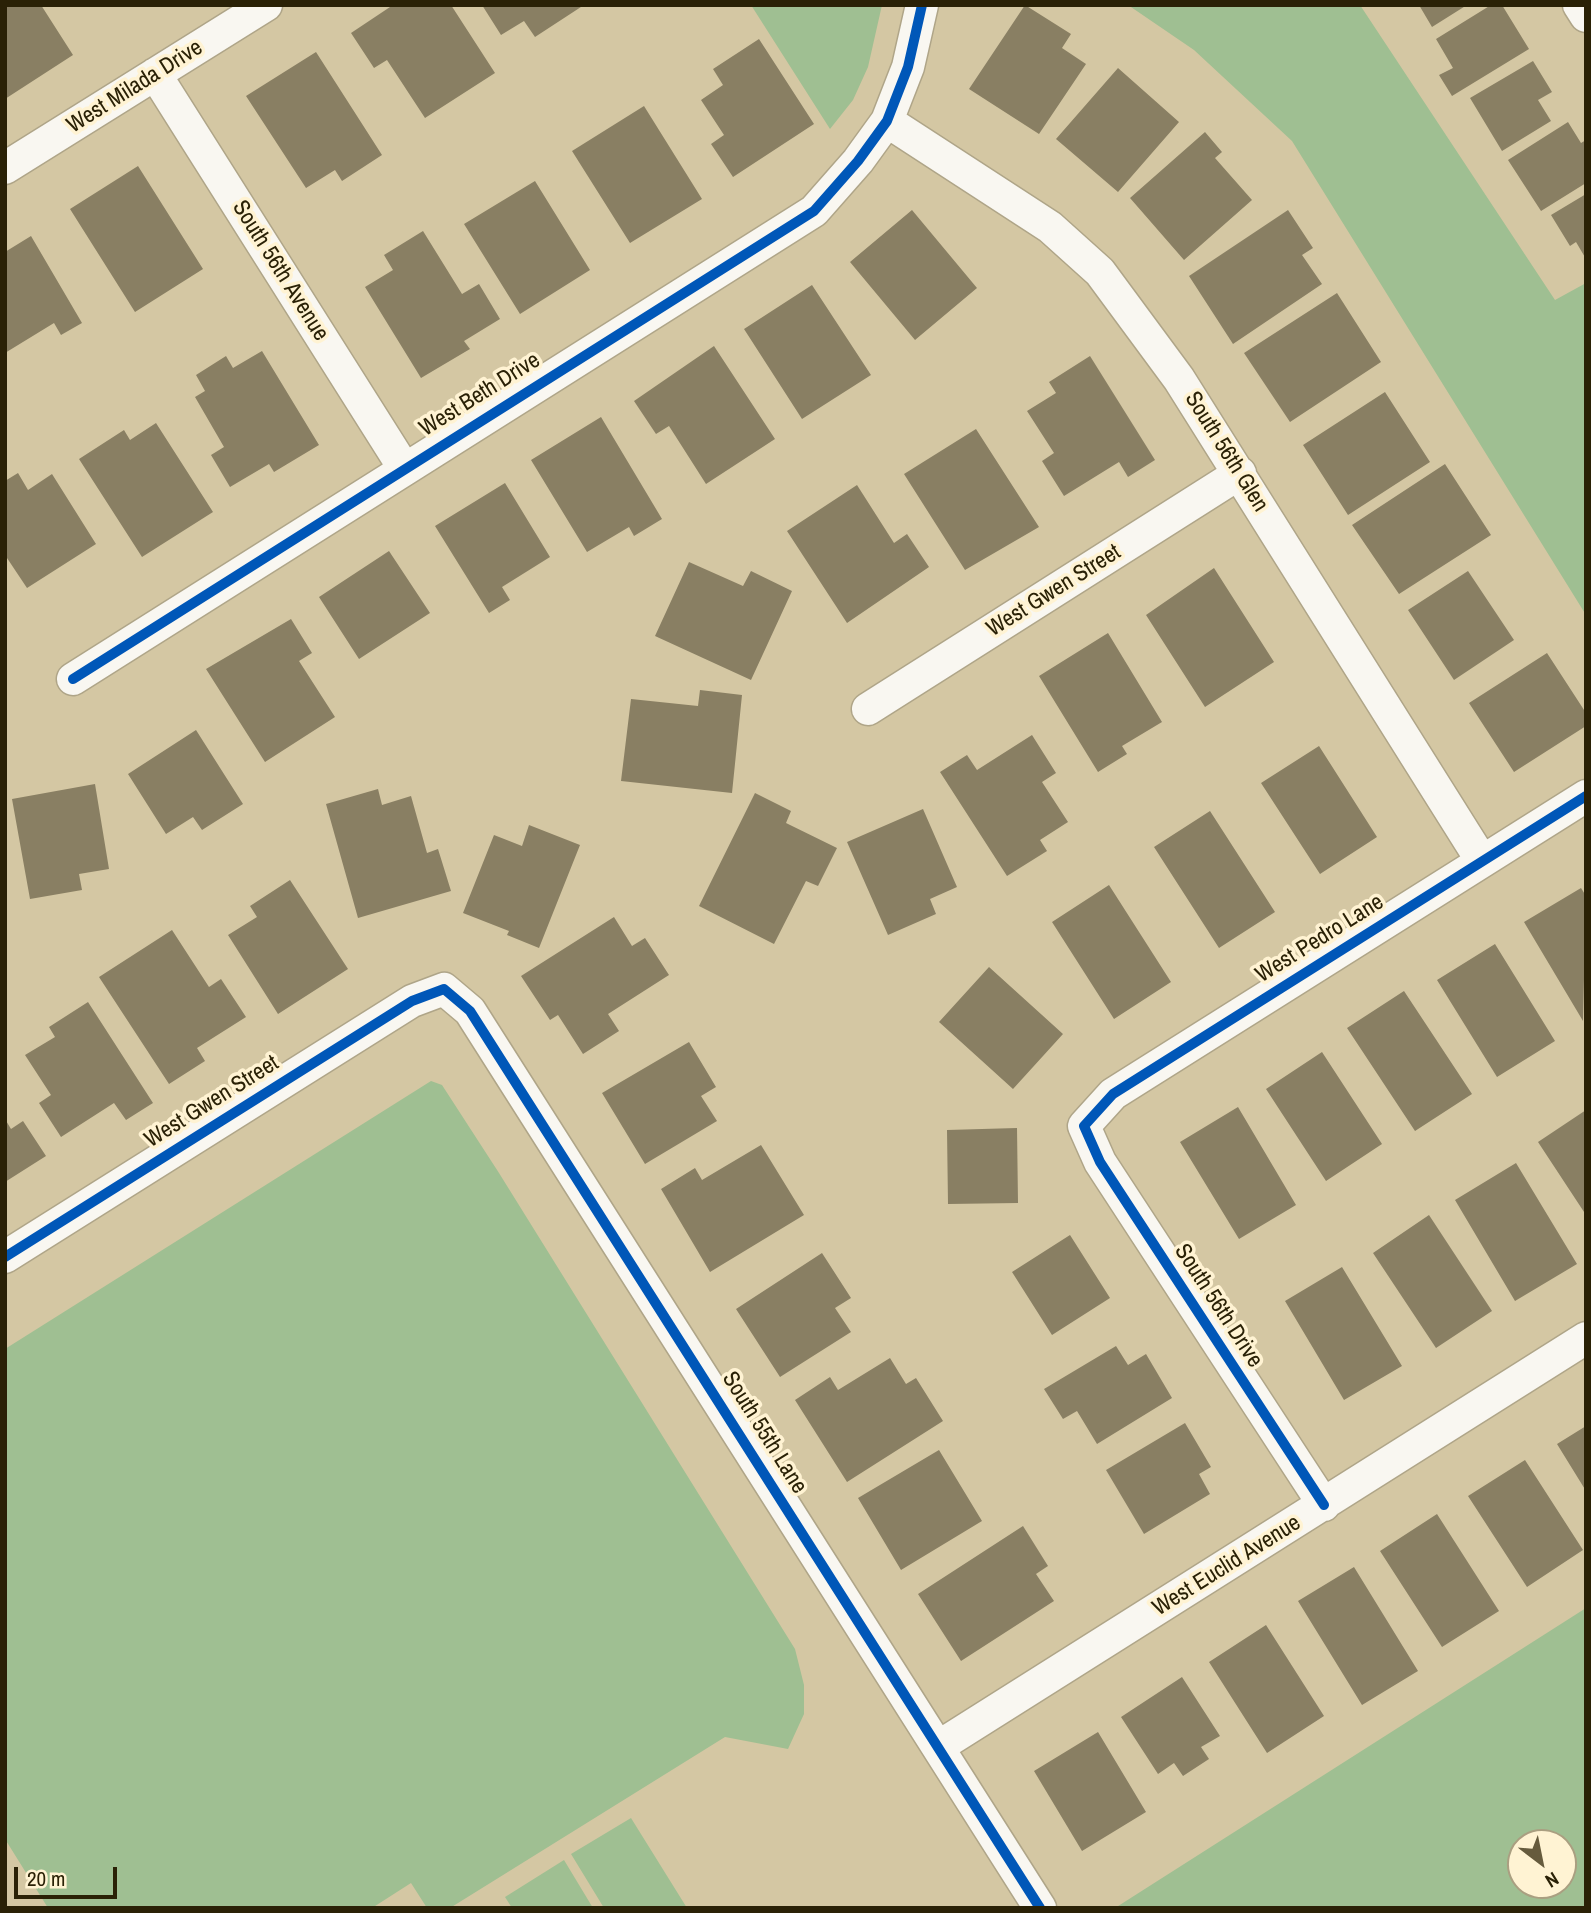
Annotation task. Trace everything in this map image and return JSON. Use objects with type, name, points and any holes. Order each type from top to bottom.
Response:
[{"type":"street","name":"West Milada Drive","points":[[5,168],[266,5]]},
{"type":"street","points":[[887,121],[908,67],[922,5]]},
{"type":"street","points":[[1580,5],[1586,16]]},
{"type":"street","name":"South 56th Avenue","points":[[155,74],[404,468]]},
{"type":"street","name":"West Beth Drive","points":[[73,679],[814,211],[858,161],[887,121]]},
{"type":"street","name":"South 56th Glen","points":[[887,121],[1050,227],[1100,272],[1180,379],[1482,861]]},
{"type":"street","name":"West Gwen Street","points":[[868,709],[1240,473]]},
{"type":"street","name":"West Pedro Lane","points":[[1084,1126],[1113,1094],[1586,796]]},
{"type":"street","name":"West Gwen Street","points":[[5,1257],[412,1001],[444,989]]},
{"type":"street","name":"South 55th Lane","points":[[444,989],[470,1011],[1040,1908]]},
{"type":"street","name":"South 56th Drive","points":[[1084,1126],[1100,1162],[1324,1505]]},
{"type":"street","name":"West Euclid Avenue","points":[[937,1747],[1586,1338]]},
{"type":"green space","points":[[751,5],[882,5],[868,67],[853,100],[830,129]]},
{"type":"green space","points":[[1128,5],[1360,5],[1555,300],[1586,283],[1586,615],[1292,141],[1194,50]]},
{"type":"green space","points":[[431,1081],[442,1085],[499,1173],[795,1649],[804,1685],[804,1714],[788,1749],[725,1737],[450,1908],[427,1908],[411,1883],[372,1908],[48,1908],[5,1839],[5,1349]]},
{"type":"green space","points":[[1586,1608],[1586,1908],[1115,1908]]},
{"type":"green space","points":[[631,1818],[687,1908],[604,1908],[571,1854]]},
{"type":"green space","points":[[564,1860],[593,1908],[512,1908],[505,1897]]},
{"type":"building","points":[[5,5],[41,5],[73,55],[5,99]]},
{"type":"building","points":[[393,5],[451,5],[495,73],[425,118],[387,60],[374,68],[351,33]]},
{"type":"building","points":[[482,5],[584,5],[535,37],[524,21],[501,35]]},
{"type":"building","points":[[1025,5],[1071,34],[1062,48],[1086,64],[1039,134],[969,89]]},
{"type":"building","points":[[1419,5],[1467,5],[1432,27]]},
{"type":"building","points":[[1491,5],[1502,5],[1529,49],[1452,96],[1439,75],[1453,68],[1436,39]]},
{"type":"building","points":[[759,39],[814,124],[733,177],[711,144],[724,135],[701,100],[723,85],[713,69]]},
{"type":"building","points":[[316,52],[382,155],[342,181],[335,170],[306,188],[246,96]]},
{"type":"building","points":[[1533,61],[1552,92],[1538,100],[1551,121],[1502,151],[1470,98]]},
{"type":"building","points":[[1118,68],[1179,122],[1118,192],[1056,139]]},
{"type":"building","points":[[644,106],[702,199],[630,243],[572,151]]},
{"type":"building","points":[[1568,122],[1581,143],[1586,140],[1586,183],[1541,211],[1508,160]]},
{"type":"building","points":[[1205,132],[1222,152],[1215,158],[1252,200],[1184,260],[1130,198]]},
{"type":"building","points":[[138,166],[203,269],[135,312],[70,209]]},
{"type":"building","points":[[535,181],[590,270],[520,314],[464,224]]},
{"type":"building","points":[[1586,194],[1586,259],[1576,242],[1570,246],[1551,215]]},
{"type":"building","points":[[912,210],[977,288],[915,340],[850,262]]},
{"type":"building","points":[[1288,210],[1313,248],[1302,255],[1322,284],[1233,344],[1189,276]]},
{"type":"building","points":[[423,231],[462,294],[479,284],[500,319],[464,341],[470,349],[421,378],[365,287],[393,270],[384,255]]},
{"type":"building","points":[[31,236],[82,323],[61,335],[54,323],[5,353],[5,252]]},
{"type":"building","points":[[812,285],[871,375],[802,419],[744,329]]},
{"type":"building","points":[[1337,293],[1381,362],[1290,422],[1244,353]]},
{"type":"building","points":[[714,346],[775,439],[706,484],[669,426],[656,434],[634,401]]},
{"type":"building","points":[[262,351],[319,445],[274,472],[269,464],[230,487],[211,455],[224,447],[195,397],[205,391],[196,375],[226,356],[233,368]]},
{"type":"building","points":[[1090,356],[1155,460],[1128,477],[1119,462],[1064,496],[1042,461],[1054,453],[1027,411],[1056,393],[1049,382]]},
{"type":"building","points":[[1385,392],[1430,462],[1348,515],[1303,445]]},
{"type":"building","points":[[601,417],[662,519],[634,536],[629,527],[587,552],[531,460]]},
{"type":"building","points":[[156,423],[213,512],[142,557],[79,459],[124,430],[130,440]]},
{"type":"building","points":[[976,429],[1039,527],[965,570],[904,474]]},
{"type":"building","points":[[1445,464],[1491,535],[1399,594],[1352,525]]},
{"type":"building","points":[[18,473],[28,490],[52,474],[96,544],[27,588],[5,555],[5,481]]},
{"type":"building","points":[[505,483],[550,557],[502,587],[510,600],[489,613],[435,526]]},
{"type":"building","points":[[857,485],[894,543],[907,534],[929,567],[847,623],[787,531]]},
{"type":"building","points":[[389,551],[430,613],[359,659],[319,597]]},
{"type":"building","points":[[689,562],[743,586],[751,571],[792,591],[751,680],[655,636]]},
{"type":"building","points":[[1214,568],[1274,662],[1205,707],[1146,615]]},
{"type":"building","points":[[1468,571],[1514,640],[1454,680],[1408,610]]},
{"type":"building","points":[[291,619],[312,653],[299,661],[335,717],[265,762],[206,669]]},
{"type":"building","points":[[1108,633],[1162,722],[1122,746],[1127,754],[1098,772],[1039,676]]},
{"type":"building","points":[[1547,653],[1586,713],[1586,726],[1514,772],[1469,703]]},
{"type":"building","points":[[700,690],[742,695],[732,793],[621,781],[631,699],[698,706]]},
{"type":"building","points":[[196,730],[243,804],[202,830],[193,817],[166,834],[128,774]]},
{"type":"building","points":[[1032,735],[1056,773],[1042,782],[1068,822],[1040,840],[1047,851],[1007,876],[940,772],[967,755],[977,770]]},
{"type":"building","points":[[1319,746],[1377,837],[1320,874],[1261,783]]},
{"type":"building","points":[[95,784],[109,869],[79,874],[82,890],[30,899],[12,799]]},
{"type":"building","points":[[378,789],[382,805],[411,796],[427,853],[438,849],[451,891],[358,918],[326,804]]},
{"type":"building","points":[[755,793],[791,811],[786,823],[837,848],[818,886],[806,881],[774,944],[699,906]]},
{"type":"building","points":[[923,809],[957,887],[930,899],[936,914],[888,935],[847,842]]},
{"type":"building","points":[[1210,811],[1275,912],[1219,948],[1154,847]]},
{"type":"building","points":[[529,825],[580,845],[539,948],[507,935],[509,931],[463,913],[494,835],[522,846]]},
{"type":"building","points":[[290,880],[348,969],[278,1014],[228,935],[257,917],[250,906]]},
{"type":"building","points":[[1109,885],[1171,982],[1114,1019],[1052,922]]},
{"type":"building","points":[[1581,888],[1586,896],[1583,1021],[1524,922]]},
{"type":"building","points":[[614,917],[632,946],[645,938],[669,975],[608,1014],[619,1031],[583,1054],[558,1015],[550,1020],[521,976]]},
{"type":"building","points":[[172,930],[209,987],[221,979],[246,1017],[197,1048],[205,1061],[169,1084],[99,977]]},
{"type":"building","points":[[1495,944],[1555,1041],[1497,1077],[1437,980]]},
{"type":"building","points":[[989,967],[1063,1034],[1013,1089],[939,1022]]},
{"type":"building","points":[[1404,991],[1472,1094],[1415,1131],[1347,1028]]},
{"type":"building","points":[[88,1002],[153,1103],[126,1120],[114,1103],[61,1137],[39,1103],[51,1095],[25,1055],[55,1037],[49,1027]]},
{"type":"building","points":[[689,1042],[716,1087],[701,1096],[717,1121],[645,1164],[602,1093]]},
{"type":"building","points":[[1322,1052],[1382,1144],[1326,1181],[1266,1089]]},
{"type":"building","points":[[1238,1107],[1296,1205],[1239,1239],[1180,1142]]},
{"type":"building","points":[[1586,1110],[1586,1215],[1538,1142]]},
{"type":"building","points":[[5,1119],[11,1129],[23,1121],[46,1156],[5,1182]]},
{"type":"building","points":[[1017,1128],[1018,1203],[948,1204],[947,1130]]},
{"type":"building","points":[[761,1145],[804,1215],[710,1272],[661,1189],[695,1168],[702,1180]]},
{"type":"building","points":[[1516,1163],[1577,1264],[1515,1301],[1455,1200]]},
{"type":"building","points":[[1429,1215],[1492,1311],[1436,1348],[1373,1253]]},
{"type":"building","points":[[1070,1235],[1110,1298],[1052,1335],[1012,1272]]},
{"type":"building","points":[[822,1253],[851,1298],[835,1308],[851,1332],[780,1377],[736,1309]]},
{"type":"building","points":[[1342,1267],[1402,1366],[1344,1400],[1285,1301]]},
{"type":"building","points":[[1116,1346],[1128,1365],[1146,1354],[1172,1398],[1097,1444],[1077,1411],[1063,1419],[1044,1389]]},
{"type":"building","points":[[890,1358],[906,1384],[916,1378],[943,1421],[847,1482],[795,1400],[830,1377],[838,1390]]},
{"type":"building","points":[[1185,1423],[1211,1467],[1199,1474],[1210,1494],[1144,1534],[1106,1470]]},
{"type":"building","points":[[1586,1426],[1586,1491],[1557,1444]]},
{"type":"building","points":[[939,1450],[982,1521],[901,1570],[858,1498]]},
{"type":"building","points":[[1525,1460],[1583,1550],[1527,1587],[1468,1496]]},
{"type":"building","points":[[1437,1514],[1499,1611],[1442,1647],[1380,1551]]},
{"type":"building","points":[[1023,1526],[1048,1566],[1036,1574],[1054,1601],[961,1661],[918,1594]]},
{"type":"building","points":[[1354,1567],[1418,1671],[1362,1705],[1298,1601]]},
{"type":"building","points":[[1266,1625],[1324,1716],[1267,1753],[1209,1662]]},
{"type":"building","points":[[1182,1677],[1220,1736],[1201,1747],[1209,1759],[1183,1776],[1174,1763],[1158,1774],[1121,1717]]},
{"type":"building","points":[[1098,1732],[1146,1812],[1082,1851],[1034,1771]]},
{"type":"cycle path","points":[[73,679],[814,211],[858,161],[887,121],[908,67],[922,5]]},
{"type":"cycle path","points":[[1324,1505],[1100,1162],[1084,1126],[1113,1094],[1586,796]]},
{"type":"cycle path","points":[[5,1257],[412,1001],[444,989],[470,1011],[1040,1908]]}]
